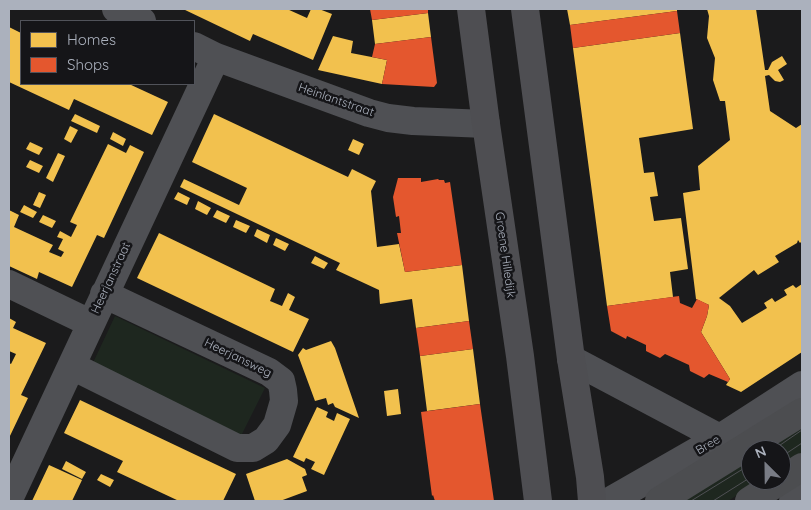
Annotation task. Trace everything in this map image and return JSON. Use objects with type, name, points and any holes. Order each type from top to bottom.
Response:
[{"type":"main road","name":"Bree","points":[[659,501],[802,412]]},
{"type":"main road","points":[[749,501],[802,467]]},
{"type":"street","points":[[116,9],[140,20]]},
{"type":"street","name":"Groene Hilledijk","points":[[471,9],[520,356],[538,501]]},
{"type":"street","points":[[524,9],[592,501]]},
{"type":"street","name":"Heinlantstraat","points":[[205,52],[369,113],[388,118],[486,124]]},
{"type":"street","name":"Heerjanstraat","points":[[195,76],[205,52]]},
{"type":"street","name":"Heerjanstraat","points":[[9,499],[104,294],[191,85]]},
{"type":"street","points":[[9,284],[90,323]]},
{"type":"street","name":"Heerjansweg","points":[[72,366],[237,448],[253,448],[266,440],[277,425],[284,401],[280,380],[269,372],[104,294]]},
{"type":"street","points":[[571,359],[720,438]]},
{"type":"street","name":"Bree","points":[[610,501],[720,438],[802,384]]},
{"type":"street","points":[[792,501],[802,495]]},
{"type":"shaded area","points":[[115,316],[265,388],[240,438],[91,367]]},
{"type":"shaded area","points":[[802,421],[802,454],[791,461],[791,440],[774,440]]},
{"type":"shaded area","points":[[741,461],[741,490],[745,490],[728,501],[676,501]]},
{"type":"building: Homes","points":[[183,9],[287,9],[307,18],[311,9],[319,9],[332,14],[313,60],[253,34],[250,41]]},
{"type":"building: Homes","points":[[567,9],[677,9],[677,11],[570,25]]},
{"type":"building: Homes","points":[[707,9],[756,9],[765,70],[768,70],[772,62],[782,56],[787,64],[778,70],[784,80],[780,82],[775,81],[769,75],[765,76],[770,111],[796,128],[802,124],[802,241],[800,243],[798,240],[797,243],[775,256],[779,262],[758,275],[754,270],[719,298],[730,306],[742,323],[767,308],[764,303],[772,298],[775,302],[787,295],[784,290],[793,285],[796,288],[802,284],[802,352],[741,392],[726,385],[730,379],[701,332],[709,305],[696,299],[683,193],[700,190],[698,166],[730,140],[725,101],[720,101],[713,80],[715,58],[707,38],[709,16]]},
{"type":"building: Homes","points":[[428,13],[431,37],[375,44],[372,20]]},
{"type":"building: Homes","points":[[9,27],[20,32],[20,85],[131,85],[168,102],[152,135],[74,99],[69,110],[9,82]]},
{"type":"building: Homes","points":[[680,33],[693,129],[639,138],[644,173],[654,172],[658,196],[650,197],[654,221],[681,218],[688,269],[670,272],[673,297],[607,306],[573,48]]},
{"type":"building: Homes","points":[[333,36],[353,41],[351,53],[387,60],[382,84],[318,70]]},
{"type":"building: Homes","points":[[75,114],[100,126],[97,133],[71,121]]},
{"type":"building: Homes","points":[[214,114],[348,177],[352,169],[376,181],[371,191],[377,247],[399,244],[405,272],[462,265],[469,321],[416,328],[412,299],[380,304],[379,290],[336,270],[340,263],[180,187],[184,179],[239,205],[247,188],[192,162]]},
{"type":"building: Homes","points":[[70,126],[78,130],[71,143],[64,139]]},
{"type":"building: Homes","points":[[113,132],[126,139],[123,146],[110,139]]},
{"type":"building: Homes","points":[[353,139],[364,144],[359,155],[348,150]]},
{"type":"building: Homes","points":[[30,142],[43,148],[39,155],[26,149]]},
{"type":"building: Homes","points":[[108,144],[126,153],[130,145],[144,152],[104,238],[97,235],[72,287],[39,272],[37,279],[9,266],[9,210],[19,215],[14,227],[53,245],[49,252],[61,257],[64,252],[58,249],[63,239],[57,237],[60,231],[71,237],[77,225],[70,222]]},
{"type":"building: Homes","points":[[58,153],[65,156],[53,182],[46,178]]},
{"type":"building: Homes","points":[[30,160],[43,166],[39,173],[26,167]]},
{"type":"building: Homes","points":[[39,192],[46,195],[40,208],[33,205]]},
{"type":"building: Homes","points":[[178,192],[190,198],[187,205],[174,199]]},
{"type":"building: Homes","points":[[198,201],[211,208],[207,215],[195,209]]},
{"type":"building: Homes","points":[[24,205],[37,212],[33,218],[20,212]]},
{"type":"building: Homes","points":[[217,210],[230,216],[226,223],[213,217]]},
{"type":"building: Homes","points":[[43,215],[56,221],[52,228],[39,222]]},
{"type":"building: Homes","points":[[236,220],[250,226],[246,233],[233,227]]},
{"type":"building: Homes","points":[[257,229],[270,235],[267,243],[254,236]]},
{"type":"building: Homes","points":[[159,233],[275,289],[270,301],[282,306],[288,293],[295,297],[289,310],[309,319],[293,352],[137,278]]},
{"type":"building: Homes","points":[[276,238],[289,244],[285,251],[273,245]]},
{"type":"building: Homes","points":[[315,256],[328,263],[324,269],[311,263]]},
{"type":"building: Homes","points":[[9,318],[16,322],[13,328],[46,343],[21,395],[28,398],[9,438],[9,363],[11,364],[16,354],[9,351]]},
{"type":"building: Homes","points":[[331,341],[359,418],[335,407],[333,403],[328,405],[326,398],[315,401],[298,355],[303,348],[306,350]]},
{"type":"building: Homes","points":[[473,349],[480,404],[427,411],[420,356]]},
{"type":"building: Homes","points":[[398,389],[401,414],[387,416],[384,391]]},
{"type":"building: Homes","points":[[80,400],[236,474],[223,501],[179,501],[117,472],[123,461],[64,433]]},
{"type":"building: Homes","points":[[317,407],[328,412],[326,417],[334,421],[337,413],[350,419],[324,475],[311,469],[315,462],[306,458],[304,462],[293,457]]},
{"type":"building: Homes","points":[[287,459],[305,469],[307,475],[302,477],[307,491],[280,501],[255,501],[246,474]]},
{"type":"building: Homes","points":[[66,461],[86,472],[82,479],[62,469]]},
{"type":"building: Homes","points":[[49,465],[82,480],[72,501],[32,501]]},
{"type":"building: Homes","points":[[101,474],[114,480],[110,487],[97,480]]},
{"type":"building: Shops","points":[[370,9],[428,9],[428,13],[372,20]]},
{"type":"building: Shops","points":[[677,11],[680,33],[573,48],[570,25]]},
{"type":"building: Shops","points":[[431,37],[437,83],[434,87],[382,84],[387,60],[372,57],[375,44]]},
{"type":"building: Shops","points":[[398,178],[421,178],[421,182],[438,179],[444,180],[445,183],[450,182],[462,265],[405,272],[397,233],[401,233],[399,216],[396,217],[393,197]]},
{"type":"building: Shops","points":[[679,296],[680,303],[692,308],[697,299],[709,305],[701,332],[730,379],[728,382],[709,374],[704,378],[690,371],[689,365],[665,354],[660,358],[646,351],[646,345],[627,336],[626,339],[611,331],[607,306]]},
{"type":"building: Shops","points":[[469,321],[473,349],[420,356],[416,328]]},
{"type":"building: Shops","points":[[480,404],[494,501],[435,501],[432,496],[421,412]]},
{"type":"tram line","points":[[788,440],[802,430]]},
{"type":"tram line","points":[[791,450],[802,443]]},
{"type":"tram line","points":[[691,501],[741,470]]},
{"type":"tram line","points":[[713,501],[741,483]]}]
